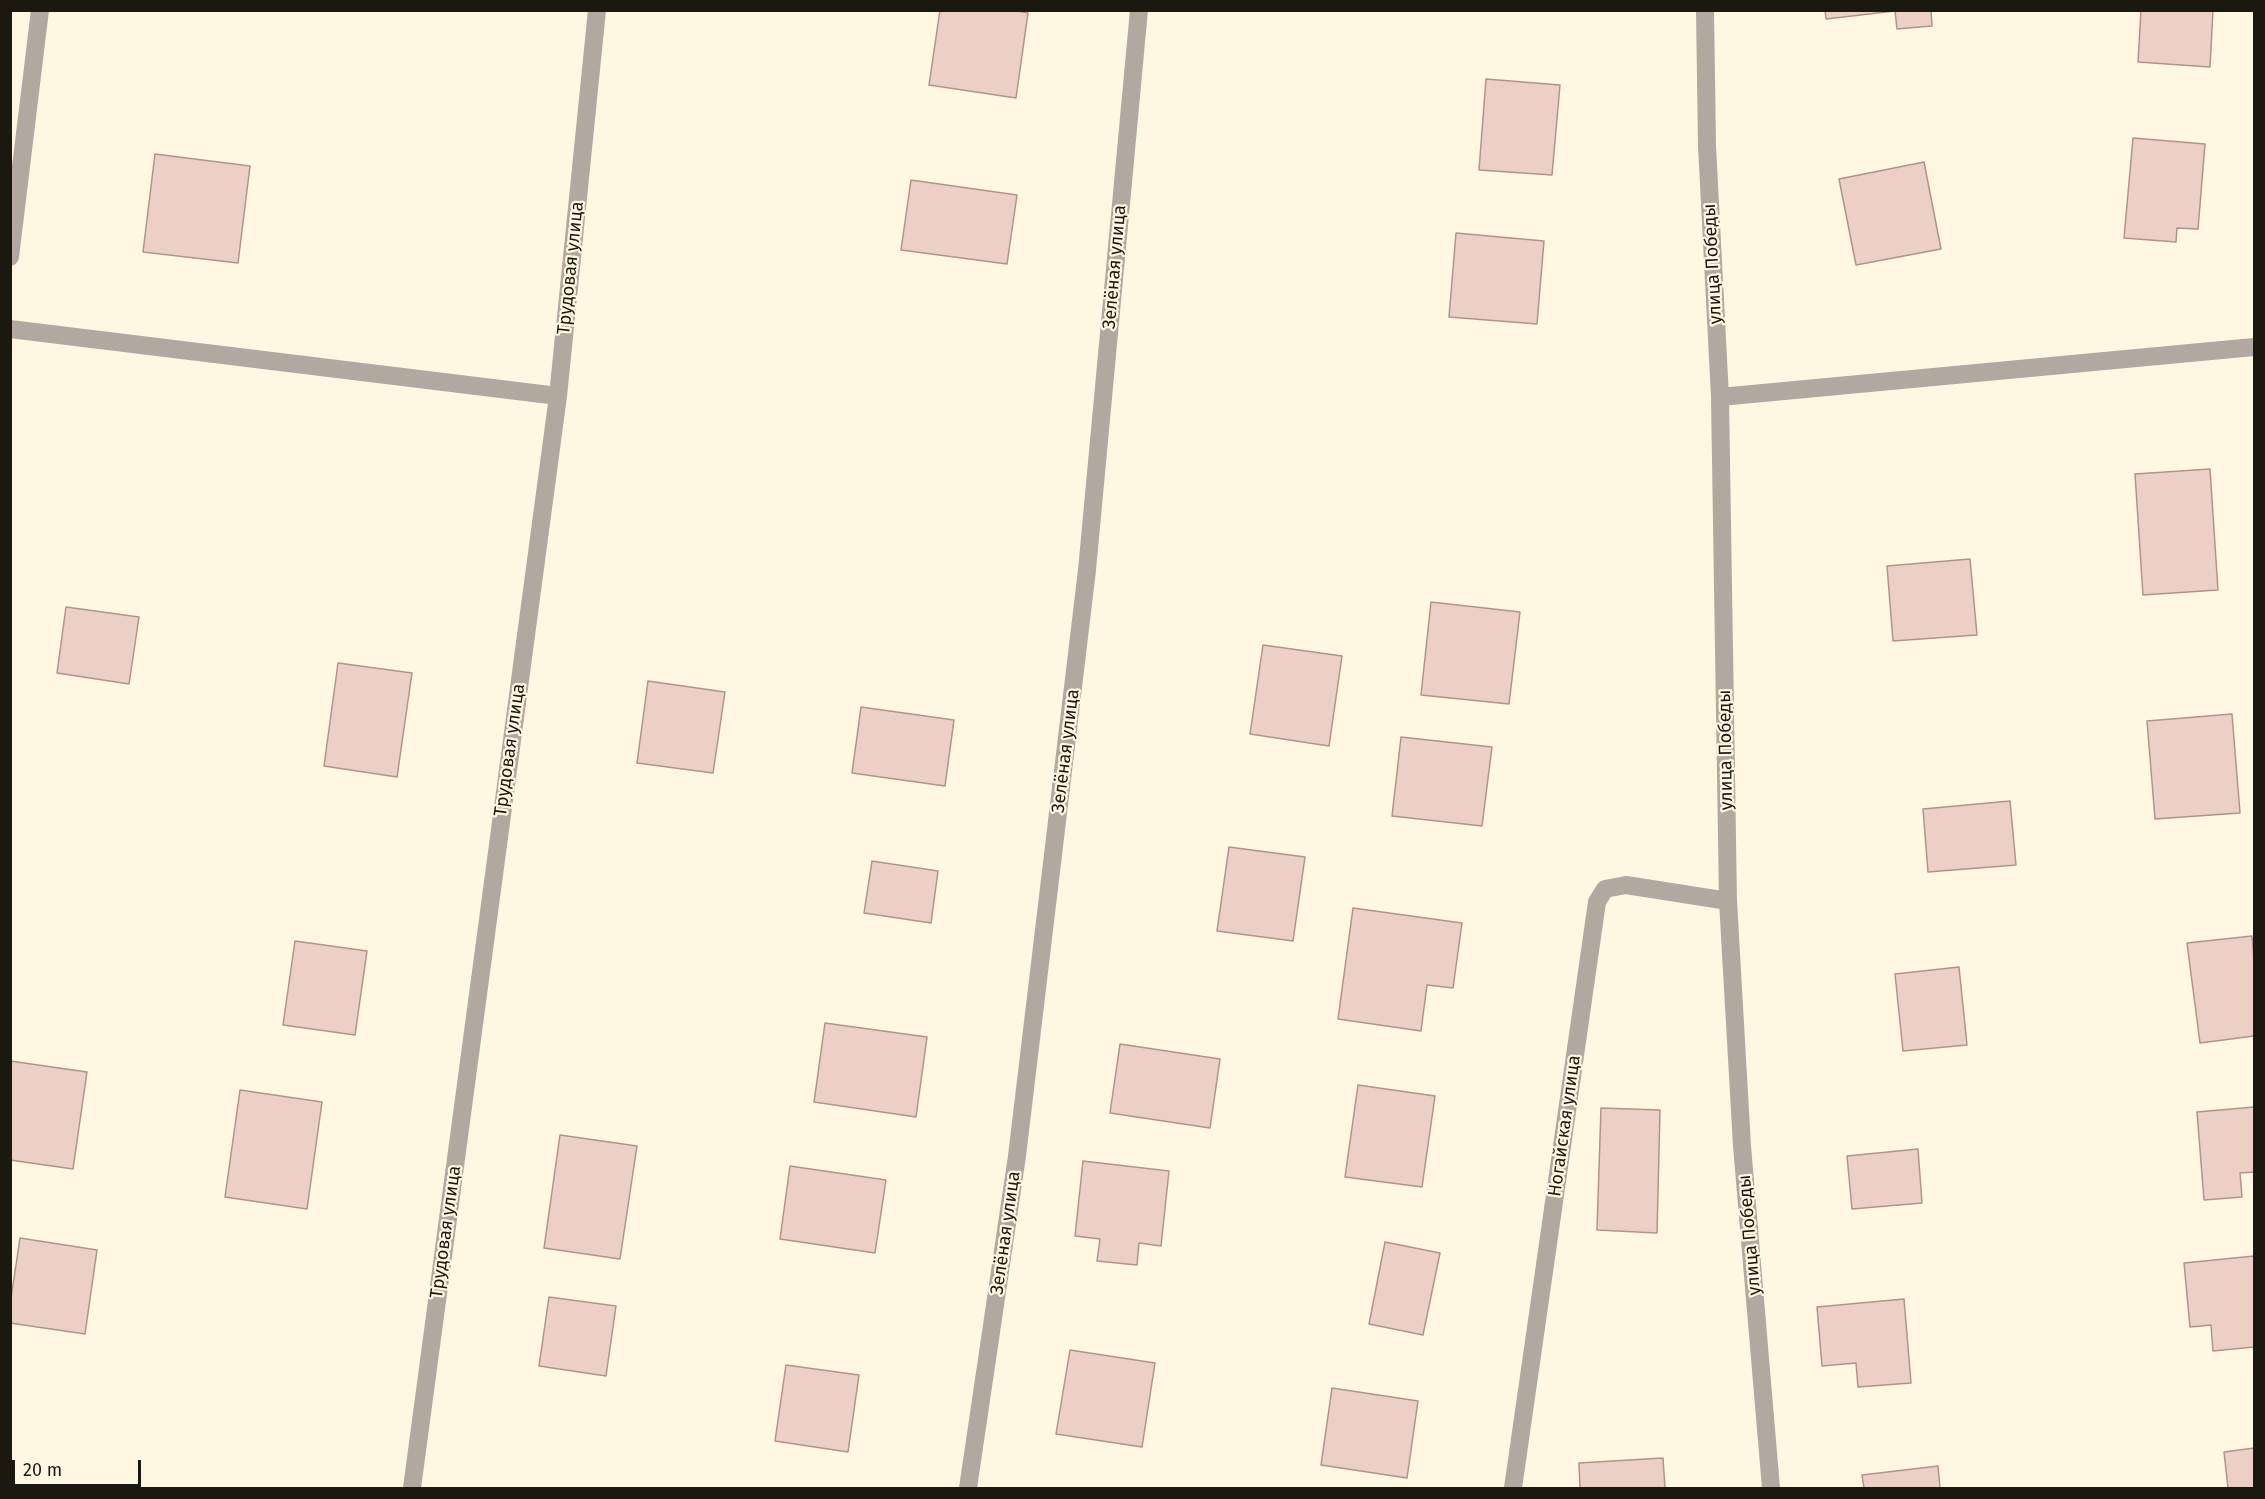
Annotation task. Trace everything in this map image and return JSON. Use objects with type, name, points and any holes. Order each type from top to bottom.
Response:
[{"type":"street","points":[[10,257],[40,10]]},
{"type":"street","name":"Трудовая улица","points":[[412,1488],[558,396],[597,10]]},
{"type":"street","name":"Зелёная улица","points":[[968,1488],[1017,1156],[1084,593],[1139,10]]},
{"type":"street","name":"улица Победы","points":[[1705,10],[1707,146],[1720,397],[1728,900],[1742,1146],[1772,1488]]},
{"type":"street","points":[[10,329],[558,396]]},
{"type":"street","points":[[1720,397],[2254,347]]},
{"type":"street","name":"Ногайская улица","points":[[1513,1488],[1597,902],[1605,889],[1626,885],[1728,900]]},
{"type":"building","points":[[940,10],[1013,10],[1028,13],[1016,98],[929,85]]},
{"type":"building","points":[[1825,10],[1931,10],[1932,26],[1897,29],[1895,11],[1826,19]]},
{"type":"building","points":[[2141,10],[2213,10],[2210,67],[2138,62]]},
{"type":"building","points":[[1486,79],[1560,85],[1552,175],[1479,170]]},
{"type":"building","points":[[2133,138],[2205,144],[2198,229],[2177,228],[2176,242],[2124,238]]},
{"type":"building","points":[[155,154],[250,166],[238,263],[143,252]]},
{"type":"building","points":[[1924,162],[1941,249],[1856,265],[1839,179]]},
{"type":"building","points":[[911,180],[1017,195],[1007,264],[901,250]]},
{"type":"building","points":[[1456,233],[1544,241],[1537,324],[1449,317]]},
{"type":"building","points":[[2210,469],[2218,590],[2143,595],[2135,474]]},
{"type":"building","points":[[1970,559],[1977,635],[1893,641],[1887,566]]},
{"type":"building","points":[[1431,602],[1520,612],[1509,704],[1421,695]]},
{"type":"building","points":[[66,607],[139,617],[129,684],[57,673]]},
{"type":"building","points":[[1263,645],[1342,656],[1329,746],[1250,734]]},
{"type":"building","points":[[338,663],[412,673],[397,777],[324,766]]},
{"type":"building","points":[[648,681],[725,692],[713,773],[637,763]]},
{"type":"building","points":[[861,707],[954,720],[945,786],[852,773]]},
{"type":"building","points":[[2232,714],[2240,813],[2155,819],[2147,721]]},
{"type":"building","points":[[1401,737],[1492,747],[1482,826],[1392,816]]},
{"type":"building","points":[[2010,801],[2016,865],[1928,872],[1923,809]]},
{"type":"building","points":[[1229,847],[1305,857],[1293,941],[1217,931]]},
{"type":"building","points":[[872,861],[938,871],[931,923],[864,913]]},
{"type":"building","points":[[1353,908],[1462,923],[1453,988],[1427,985],[1421,1031],[1338,1019]]},
{"type":"building","points":[[2252,936],[2254,1036],[2200,1043],[2187,943]]},
{"type":"building","points":[[295,941],[367,951],[355,1035],[283,1025]]},
{"type":"building","points":[[1959,967],[1967,1045],[1903,1051],[1895,974]]},
{"type":"building","points":[[825,1023],[927,1037],[916,1117],[814,1102]]},
{"type":"building","points":[[1120,1044],[1220,1059],[1210,1128],[1110,1113]]},
{"type":"building","points":[[10,1061],[87,1072],[73,1169],[10,1160]]},
{"type":"building","points":[[1358,1085],[1435,1096],[1422,1187],[1345,1177]]},
{"type":"building","points":[[240,1090],[322,1102],[307,1209],[225,1197]]},
{"type":"building","points":[[2254,1107],[2254,1172],[2240,1173],[2242,1197],[2204,1200],[2197,1112]]},
{"type":"building","points":[[1601,1108],[1660,1110],[1657,1233],[1597,1230]]},
{"type":"building","points":[[560,1135],[637,1146],[620,1259],[544,1248]]},
{"type":"building","points":[[1918,1149],[1922,1203],[1852,1209],[1847,1156]]},
{"type":"building","points":[[1083,1161],[1169,1171],[1161,1246],[1139,1243],[1137,1265],[1097,1261],[1100,1239],[1075,1236]]},
{"type":"building","points":[[790,1166],[886,1180],[875,1253],[780,1239]]},
{"type":"building","points":[[20,1238],[97,1250],[85,1334],[10,1323],[10,1305]]},
{"type":"building","points":[[1385,1242],[1440,1253],[1423,1335],[1369,1324]]},
{"type":"building","points":[[2254,1256],[2254,1347],[2213,1351],[2211,1325],[2190,1327],[2184,1263]]},
{"type":"building","points":[[549,1297],[616,1306],[606,1376],[539,1366]]},
{"type":"building","points":[[1904,1299],[1911,1383],[1858,1387],[1856,1363],[1822,1366],[1817,1307]]},
{"type":"building","points":[[1070,1350],[1155,1363],[1142,1447],[1056,1434]]},
{"type":"building","points":[[786,1365],[859,1375],[848,1452],[775,1441]]},
{"type":"building","points":[[1332,1388],[1418,1401],[1407,1478],[1321,1465]]},
{"type":"building","points":[[2254,1448],[2254,1488],[2228,1488],[2224,1452]]},
{"type":"building","points":[[1663,1458],[1665,1488],[1580,1488],[1579,1463]]},
{"type":"building","points":[[1938,1466],[1940,1488],[1864,1488],[1862,1475]]}]
